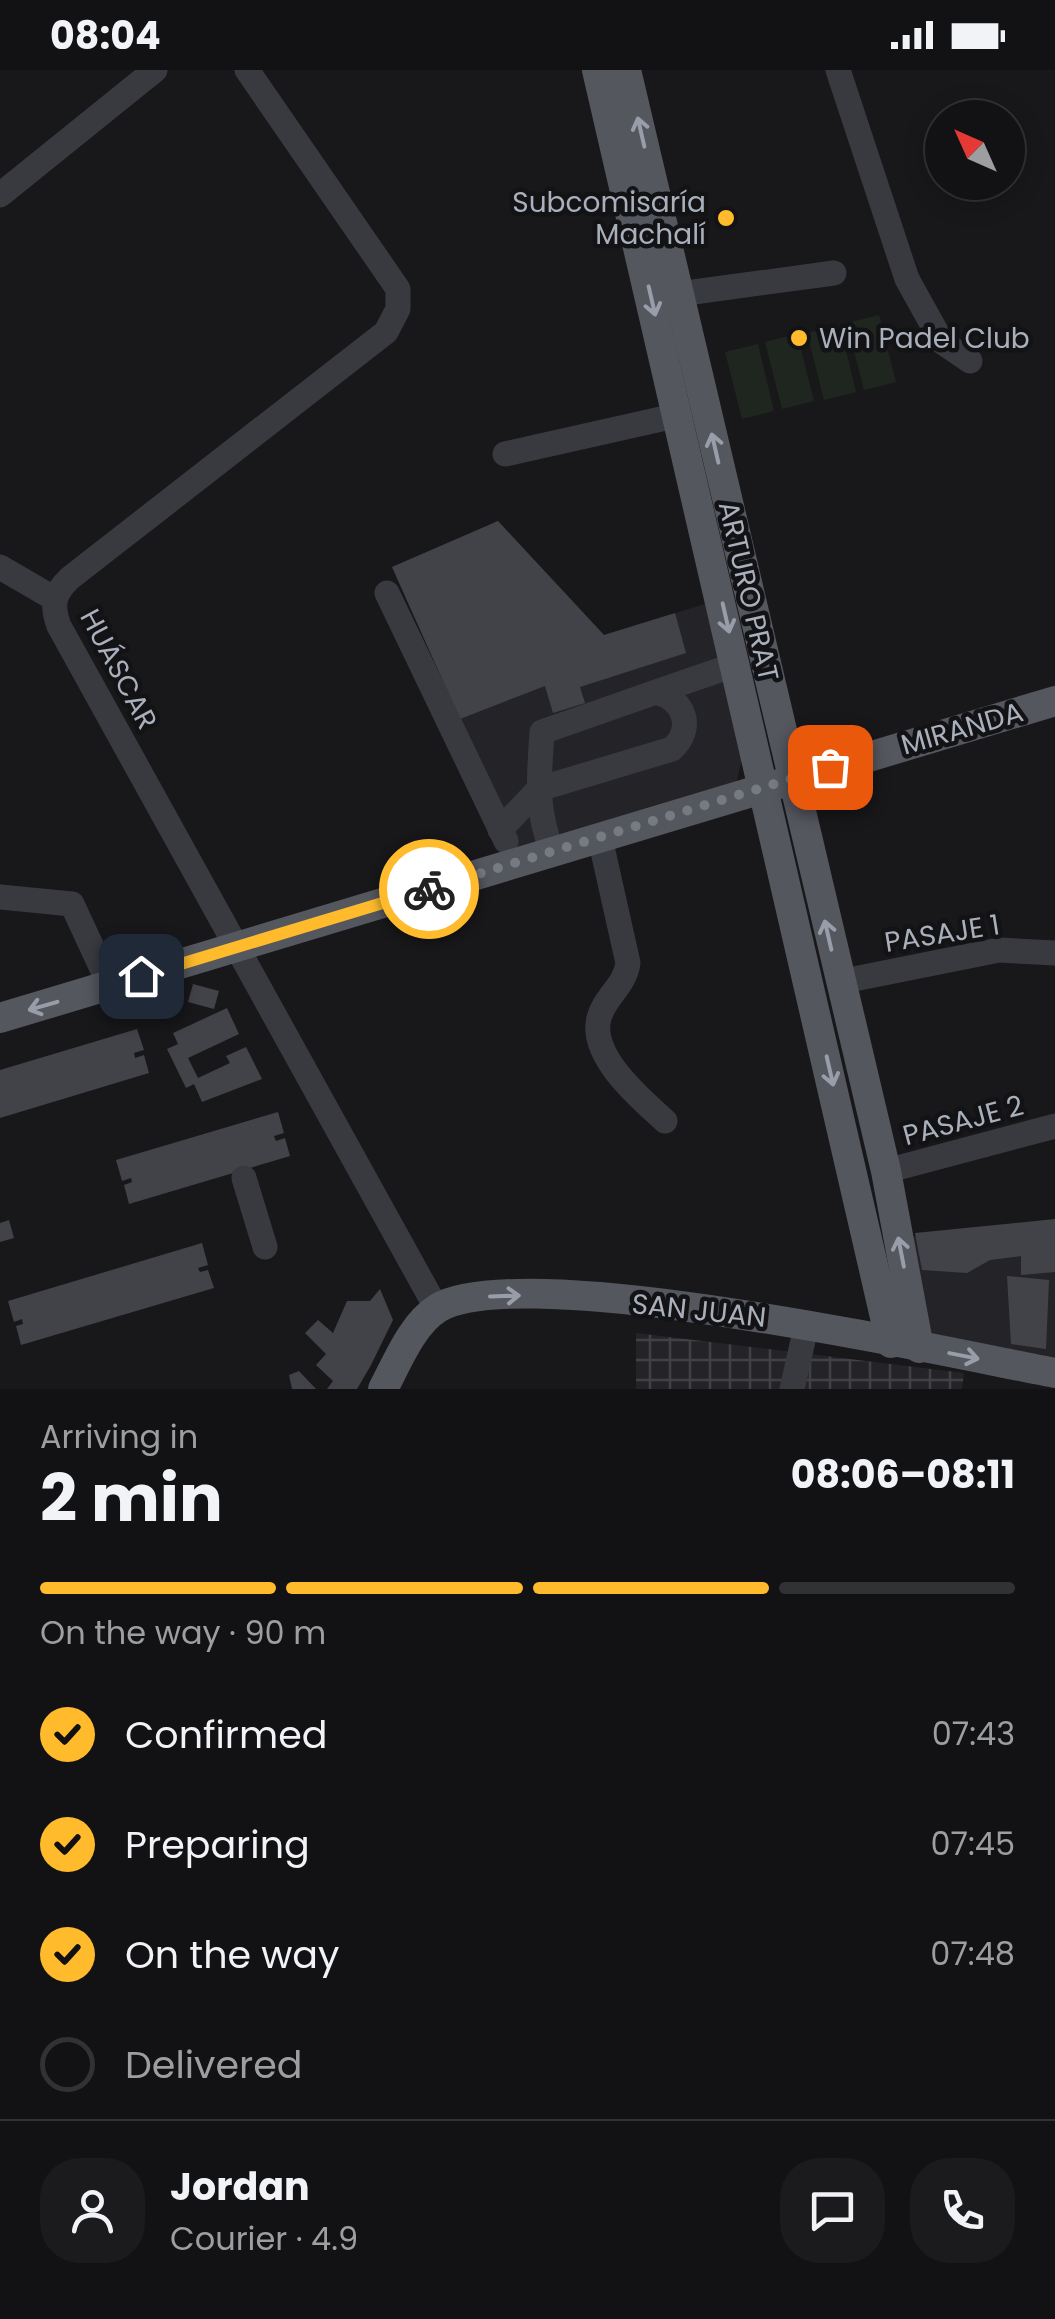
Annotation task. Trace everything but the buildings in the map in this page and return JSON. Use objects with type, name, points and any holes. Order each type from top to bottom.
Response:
[{"type":"main road","name":"ARTURO PRAT","points":[[598,70],[737,664],[779,783],[838,982],[886,1171],[905,1345]]},
{"type":"main road","name":"ARTURO PRAT","points":[[626,70],[679,294],[779,783],[905,1345]]},
{"type":"main road","name":"MIRANDA","points":[[0,1018],[1055,701]]},
{"type":"main road","name":"SAN JUAN","points":[[436,1309],[466,1298],[550,1294],[808,1322],[1055,1373]]},
{"type":"main road","points":[[382,1389],[408,1342],[436,1309]]},
{"type":"street","points":[[0,195],[155,70]]},
{"type":"street","name":"HUÁSCAR","points":[[247,70],[398,288],[398,309],[386,332],[70,578],[54,599],[59,626],[436,1309]]},
{"type":"street","points":[[838,70],[906,279],[942,342],[970,361]]},
{"type":"street","points":[[679,294],[834,273]]},
{"type":"street","points":[[505,454],[679,415]]},
{"type":"street","points":[[0,566],[54,599]]},
{"type":"street","points":[[387,593],[516,863]]},
{"type":"street","points":[[552,852],[538,813],[542,732],[737,664]]},
{"type":"street","points":[[500,830],[539,789],[672,749],[684,731],[680,705],[656,692]]},
{"type":"street","points":[[600,838],[628,963],[626,979],[598,1020],[599,1039],[623,1083],[666,1121]]},
{"type":"street","points":[[0,897],[72,904],[110,986]]},
{"type":"street","name":"PASAJE 1","points":[[838,982],[999,950],[1055,952]]},
{"type":"street","name":"PASAJE 2","points":[[886,1171],[1055,1126]]},
{"type":"street","points":[[244,1178],[265,1246]]},
{"type":"street","points":[[792,1389],[808,1322]]},
{"type":"shaded area","points":[[879,315],[896,382],[864,390],[847,323]]},
{"type":"shaded area","points":[[840,325],[856,392],[824,400],[807,333]]},
{"type":"shaded area","points":[[797,334],[814,401],[782,409],[765,342]]},
{"type":"shaded area","points":[[758,344],[774,411],[742,419],[725,352]]},
{"type":"shaded area","points":[[498,521],[604,635],[705,604],[742,759],[736,784],[518,848],[392,567]]},
{"type":"shaded area","points":[[1055,1227],[1055,1366],[933,1344],[908,1237]]},
{"type":"shaded area","points":[[636,1333],[964,1373],[962,1389],[636,1389]]},
{"type":"way so far","points":[[429,889],[830,767]]},
{"type":"place","name":"Subcomisaría Machalí","points":[[726,218]]},
{"type":"place","name":"Win Padel Club","points":[[799,338]]},
{"type":"route","points":[[141,976],[429,889]]}]
